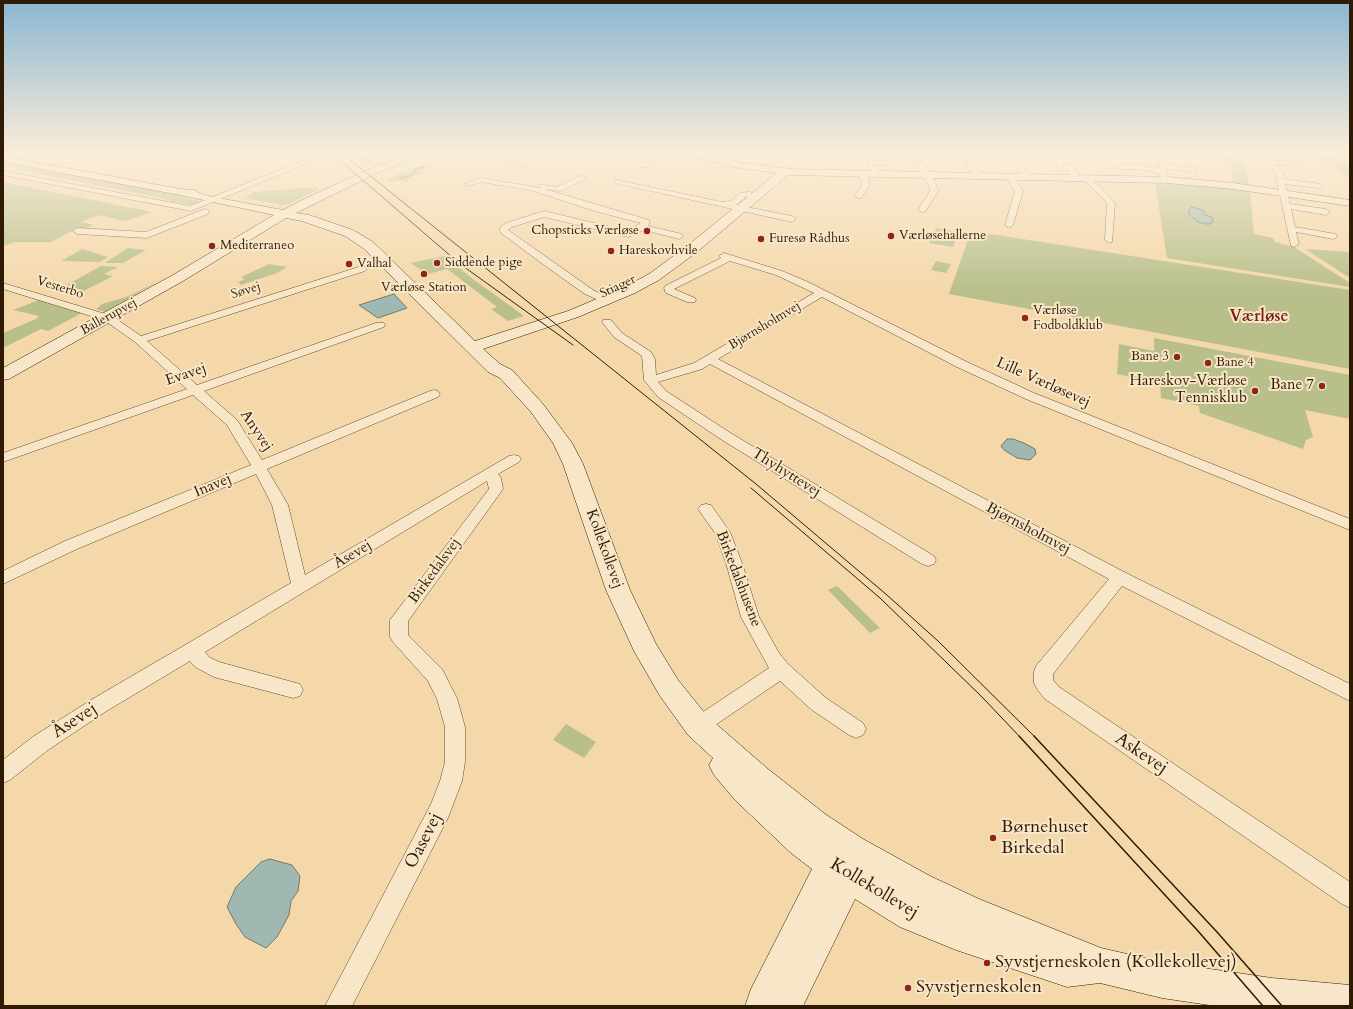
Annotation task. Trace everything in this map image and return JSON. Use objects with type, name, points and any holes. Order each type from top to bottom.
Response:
[{"type":"street","points":[[77,232],[151,234],[205,212],[134,198]]},
{"type":"street","name":"Kollekollevej","points":[[213,198],[337,223],[364,238],[389,256],[442,302],[494,368],[506,374],[536,408],[562,443],[573,464],[618,590],[633,624],[647,652],[669,688],[698,726],[708,748],[746,790],[802,842],[845,864],[912,915],[956,934],[1067,968],[1101,966],[1162,980],[1272,996],[1350,1003]]},
{"type":"street","name":"Ballerupvej","points":[[3,375],[108,318],[213,257],[239,246],[292,213],[324,198]]},
{"type":"street","points":[[548,198],[543,207],[509,225],[503,229],[504,231],[539,257],[603,299]]},
{"type":"street","points":[[564,198],[646,222],[644,227]]},
{"type":"street","points":[[695,198],[792,219]]},
{"type":"street","name":"Stiager","points":[[475,342],[603,299],[654,277],[725,222],[745,198]]},
{"type":"street","name":"Stiager","points":[[603,299],[661,266],[748,198]]},
{"type":"street","points":[[922,210],[929,198]]},
{"type":"street","points":[[1008,225],[1017,198]]},
{"type":"street","points":[[1108,198],[1111,203],[1109,240]]},
{"type":"street","points":[[1285,198],[1294,244]]},
{"type":"street","points":[[1314,198],[1350,203]]},
{"type":"street","points":[[191,209],[217,199]]},
{"type":"street","points":[[566,218],[590,206]]},
{"type":"street","points":[[1286,206],[1326,212]]},
{"type":"street","points":[[543,207],[566,218],[628,234],[644,227],[679,236]]},
{"type":"street","points":[[1292,230],[1333,236]]},
{"type":"street","name":"Lille Værløsevej","points":[[691,300],[670,291],[669,288],[727,257],[779,273],[822,293],[961,364],[1030,396],[1350,525]]},
{"type":"street","name":"Søvej","points":[[139,340],[362,269]]},
{"type":"street","name":"Vesterbo","points":[[3,286],[108,318]]},
{"type":"street","name":"Bjørnsholmvej","points":[[650,380],[698,366],[822,293]]},
{"type":"street","name":"Anyvej","points":[[108,318],[139,340],[232,423],[260,467],[280,505],[300,587]]},
{"type":"street","points":[[607,322],[618,335],[647,354],[649,359],[650,380]]},
{"type":"street","name":"Evavej","points":[[3,458],[380,325]]},
{"type":"street","name":"Bjørnsholmvej","points":[[709,359],[1120,577],[1350,694]]},
{"type":"street","name":"Thyhyttevej","points":[[650,380],[662,394],[724,435],[928,560]]},
{"type":"street","name":"Inavej","points":[[3,578],[71,545],[260,467],[426,395]]},
{"type":"street","name":"Åsevej","points":[[3,773],[41,743],[86,714],[192,649],[300,587],[514,459]]},
{"type":"street","name":"Birkedalsvej","points":[[428,669],[399,637],[399,620],[496,489],[494,478],[487,475]]},
{"type":"street","name":"Birkedalshusene","points":[[706,509],[722,532],[734,563],[750,616],[772,658],[781,670],[819,704],[856,729]]},
{"type":"street","name":"Askevej","points":[[1120,577],[1043,672],[1044,683],[1052,693],[1350,896]]},
{"type":"street","points":[[192,649],[202,662],[214,669],[294,690]]},
{"type":"street","name":"Oasevej","points":[[338,1006],[440,810],[451,781],[455,762],[455,727],[447,698],[435,675],[428,669]]},
{"type":"street","points":[[698,726],[781,670]]},
{"type":"street","points":[[763,1006],[845,864]]},
{"type":"street","points":[[784,1006],[845,864]]},
{"type":"green space","points":[[3,198],[83,198],[152,212],[125,221],[99,215],[81,222],[93,225],[83,230],[72,231],[51,242],[15,242],[3,246]]},
{"type":"green space","points":[[161,198],[187,198],[202,202],[193,205],[169,201],[171,200]]},
{"type":"green space","points":[[245,198],[301,198],[291,203],[282,205]]},
{"type":"green space","points":[[1157,198],[1251,198],[1254,234],[1273,238],[1275,242],[1294,247],[1350,283],[1350,287],[1167,258]]},
{"type":"green space","points":[[936,228],[959,232],[953,247],[929,243]]},
{"type":"green space","points":[[971,231],[1350,290],[1350,369],[949,294]]},
{"type":"green space","points":[[128,248],[146,250],[123,263],[105,263]]},
{"type":"green space","points":[[82,249],[108,257],[100,262],[61,261]]},
{"type":"green space","points":[[1305,249],[1350,252],[1350,278]]},
{"type":"green space","points":[[445,256],[469,276],[524,316],[508,321],[491,309],[497,307],[447,269],[428,274],[410,263]]},
{"type":"green space","points":[[936,261],[951,264],[946,273],[931,270]]},
{"type":"green space","points":[[269,264],[287,267],[277,273],[241,285],[238,282],[245,279],[241,277]]},
{"type":"green space","points":[[101,266],[118,267],[104,274],[113,276],[74,296],[56,291]]},
{"type":"green space","points":[[160,280],[105,312],[96,309],[102,304],[129,296]]},
{"type":"green space","points":[[39,300],[82,313],[48,331],[41,329],[3,348],[3,333],[36,319],[39,316],[13,310]]},
{"type":"green space","name":"Hareskov-Værløse Tennisklub","points":[[1154,338],[1350,375],[1350,419],[1305,410],[1313,437],[1306,440],[1303,449],[1200,413],[1199,406],[1161,398],[1160,383],[1117,374],[1119,344],[1154,351]]},
{"type":"green space","points":[[837,586],[880,628],[870,633],[828,590]]},
{"type":"green space","points":[[566,724],[596,742],[584,758],[553,740]]},
{"type":"water","points":[[1191,207],[1203,210],[1204,214],[1213,218],[1213,222],[1206,224],[1198,222],[1189,214],[1189,209]]},
{"type":"water","points":[[394,294],[407,308],[378,318],[359,305]]},
{"type":"water","points":[[1007,439],[1013,439],[1024,443],[1035,449],[1036,454],[1030,460],[1017,458],[1004,450],[1001,446]]},
{"type":"water","points":[[270,859],[292,865],[300,876],[298,891],[291,901],[289,915],[277,937],[266,948],[245,937],[227,907],[236,887],[261,862]]},
{"type":"tram line","points":[[384,198],[460,264],[573,345]]},
{"type":"tram line","points":[[398,198],[756,484],[887,595],[938,641],[1034,736]]},
{"type":"tram line","points":[[751,488],[880,598],[982,697],[1020,737]]},
{"type":"tram line","points":[[1019,736],[1198,931],[1263,1006]]},
{"type":"tram line","points":[[1034,736],[1217,932],[1282,1006]]},
{"type":"place","name":"Chopsticks Værløse","points":[[647,231]]},
{"type":"place","name":"Værløsehallerne","points":[[891,236]]},
{"type":"place","name":"Furesø Rådhus","points":[[761,239]]},
{"type":"place","name":"Mediterraneo","points":[[212,246]]},
{"type":"place","name":"Hareskovhvile","points":[[611,251]]},
{"type":"place","name":"Siddende pige","points":[[437,263]]},
{"type":"place","name":"Valhal","points":[[349,264]]},
{"type":"place","name":"Værløse Station","points":[[424,274]]},
{"type":"place","name":"Værløse Fodboldklub","points":[[1025,318]]},
{"type":"place","name":"Bane 3","points":[[1177,357]]},
{"type":"place","name":"Bane 4","points":[[1208,363]]},
{"type":"place","name":"Bane 7","points":[[1322,386]]},
{"type":"place","name":"Hareskov-Værløse Tennisklub","points":[[1255,391]]},
{"type":"place","name":"Børnehuset Birkedal","points":[[993,838]]},
{"type":"place","name":"Syvstjerneskolen (Kollekollevej)","points":[[987,963]]},
{"type":"place","name":"Syvstjerneskolen","points":[[908,988]]},
{"type":"district","name":"Værløse","points":[[1259,317]]}]
